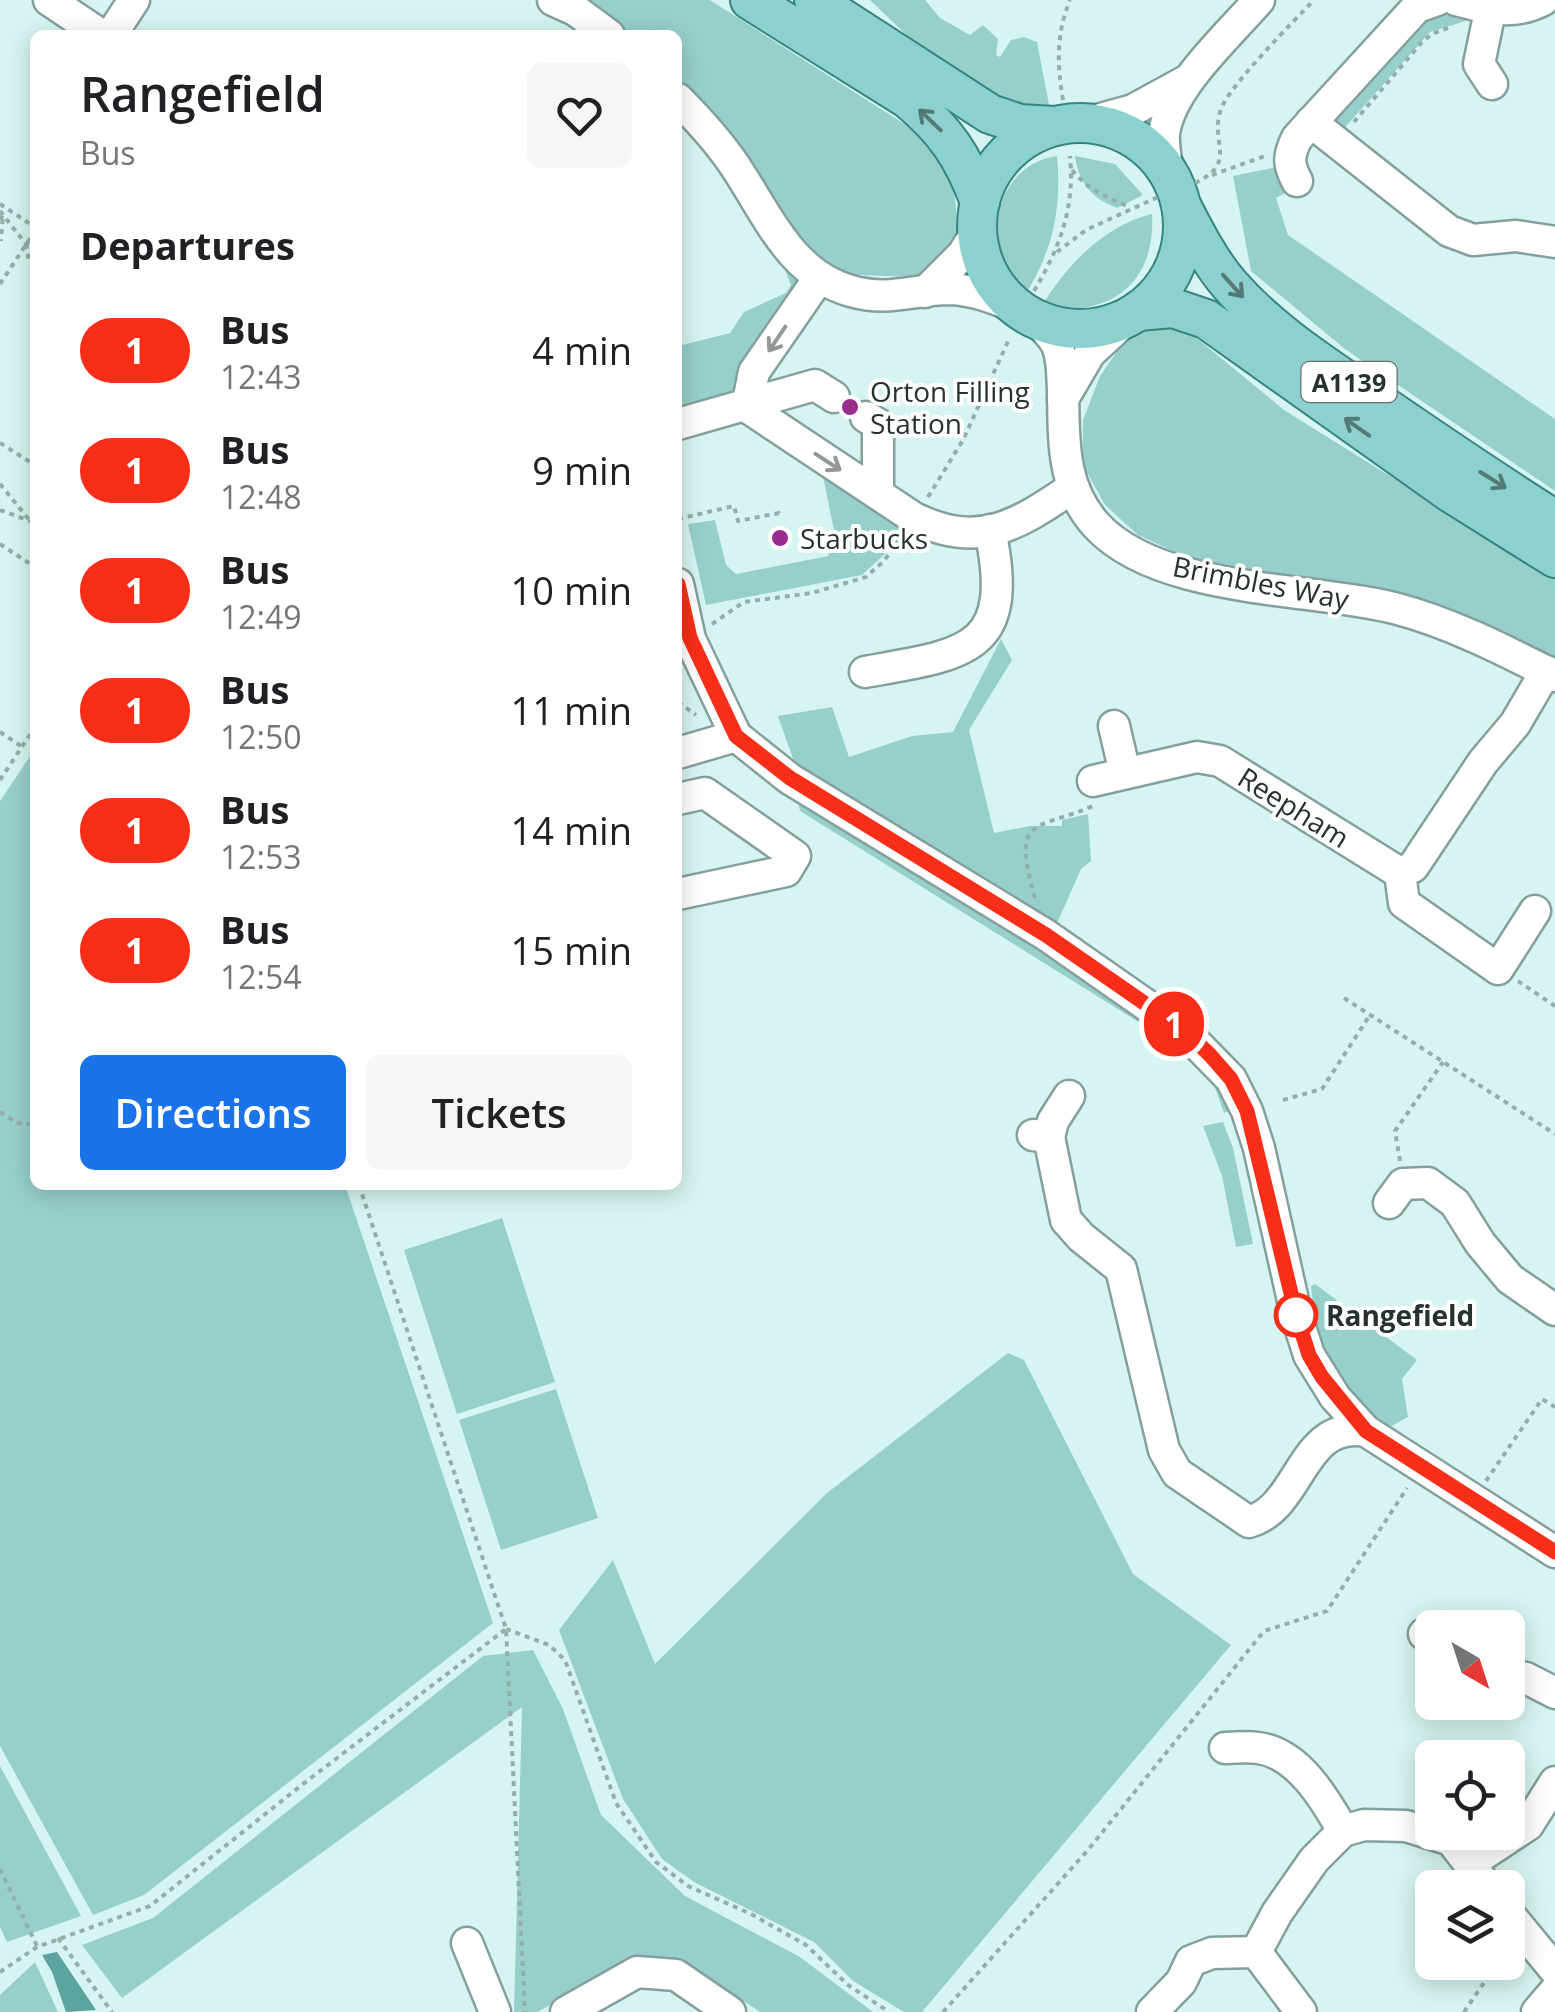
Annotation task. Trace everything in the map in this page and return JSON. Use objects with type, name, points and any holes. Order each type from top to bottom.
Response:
[{"type":"main road","points":[[750,0],[908,99],[954,144],[978,216],[982,260],[996,286],[1023,313],[1050,325],[1090,328],[1134,314],[1156,295],[1180,253],[1183,228],[1175,189],[1153,153],[1110,128],[1020,124],[990,114],[814,0]]},
{"type":"main road","points":[[978,216],[990,176],[1006,154],[1029,137],[1068,128]]},
{"type":"main road","name":"A1139","points":[[1175,189],[1207,255],[1260,315],[1328,368],[1555,520]]},
{"type":"main road","name":"A1139","points":[[1134,314],[1173,308],[1206,319],[1451,493],[1555,558]]},
{"type":"street","points":[[49,0],[94,30]]},
{"type":"street","points":[[114,30],[134,0]]},
{"type":"street","points":[[1175,189],[1164,132],[1174,105],[1190,79],[1259,0]]},
{"type":"street","points":[[1297,181],[1289,165],[1290,152],[1311,122],[1417,7],[1437,0]]},
{"type":"street","points":[[1456,0],[1488,18],[1543,0]]},
{"type":"street","points":[[564,15],[598,30]]},
{"type":"street","points":[[1488,18],[1479,64],[1492,84]]},
{"type":"street","points":[[1068,128],[1133,110],[1190,79]]},
{"type":"street","points":[[682,103],[733,163],[796,258],[820,278],[876,297],[972,291],[1023,313]]},
{"type":"street","points":[[1311,122],[1449,230],[1473,240],[1516,225],[1555,242]]},
{"type":"street","points":[[925,292],[963,254],[978,216]]},
{"type":"street","points":[[748,407],[754,372],[820,278]]},
{"type":"street","name":"Brimbles Way","points":[[1023,313],[1046,329],[1062,362],[1064,458],[1072,488],[1098,527],[1121,546],[1189,574],[1333,596],[1429,618],[1551,673]]},
{"type":"street","points":[[1063,400],[1090,353],[1134,314]]},
{"type":"street","points":[[682,423],[815,386],[834,397]]},
{"type":"street","points":[[748,407],[937,529],[961,534],[1027,519],[1072,488]]},
{"type":"street","points":[[866,417],[878,424],[878,494]]},
{"type":"street","points":[[865,672],[954,654],[968,648],[988,627],[997,598],[997,562],[990,530]]},
{"type":"street","points":[[682,601],[690,636],[736,736],[790,778],[1046,935],[1186,1032],[1231,1079],[1259,1148],[1296,1314],[1309,1355],[1336,1397],[1366,1431],[1555,1552]]},
{"type":"street","points":[[1536,912],[1498,969],[1404,903],[1400,873],[1412,867],[1483,762],[1551,673]]},
{"type":"street","points":[[1114,726],[1125,773]]},
{"type":"street","points":[[682,751],[736,736]]},
{"type":"street","name":"Reepham","points":[[1093,781],[1197,758],[1220,761],[1400,873]]},
{"type":"street","points":[[682,799],[705,793],[795,856],[786,871],[682,893]]},
{"type":"street","points":[[1070,1096],[1041,1136],[1066,1220],[1121,1269],[1164,1450],[1177,1472],[1249,1522],[1268,1516],[1332,1433],[1348,1428],[1366,1431]]},
{"type":"street","points":[[1396,1194],[1428,1184],[1455,1203],[1510,1280],[1555,1310]]},
{"type":"street","points":[[1525,1678],[1555,1693]]},
{"type":"street","points":[[1225,1748],[1261,1748],[1299,1769],[1321,1792],[1342,1831]]},
{"type":"street","points":[[1484,1870],[1528,1825],[1555,1782]]},
{"type":"street","points":[[1256,1952],[1277,1913],[1314,1860],[1342,1831],[1364,1825],[1406,1826],[1451,1840],[1474,1870]]},
{"type":"street","points":[[1525,1934],[1555,1970]]},
{"type":"street","points":[[468,1942],[496,2012]]},
{"type":"street","points":[[1152,2012],[1181,1982],[1192,1962],[1212,1953],[1256,1952]]},
{"type":"street","points":[[1256,1952],[1301,2012]]},
{"type":"street","points":[[566,2012],[637,1972],[676,1975],[730,2012]]},
{"type":"street","points":[[1537,2012],[1555,1991]]},
{"type":"path","points":[[922,507],[963,440],[1023,313],[1058,252],[1071,168],[1057,64],[1058,40],[1070,0]]},
{"type":"path","points":[[1058,252],[1086,230],[1130,208],[1212,175],[1220,162],[1218,129],[1224,103],[1314,0]]},
{"type":"path","points":[[1336,142],[1432,34],[1488,18]]},
{"type":"path","points":[[1071,168],[1107,198],[1130,208]]},
{"type":"path","points":[[1,212],[30,226]]},
{"type":"path","points":[[1,212],[1,241]]},
{"type":"path","points":[[1,212],[30,247]]},
{"type":"path","points":[[0,284],[30,237]]},
{"type":"path","points":[[26,244],[28,262]]},
{"type":"path","points":[[0,442],[30,462]]},
{"type":"path","points":[[0,484],[30,520]]},
{"type":"path","points":[[682,518],[734,506],[738,521],[779,512],[780,518]]},
{"type":"path","points":[[0,510],[30,523]]},
{"type":"path","points":[[690,636],[744,602],[812,593],[866,577],[905,530]]},
{"type":"path","points":[[0,544],[30,564]]},
{"type":"path","points":[[682,705],[696,715]]},
{"type":"path","points":[[0,732],[22,746]]},
{"type":"path","points":[[0,780],[30,734]]},
{"type":"path","points":[[1046,935],[1025,859],[1026,841],[1038,824],[1094,808],[1093,781]]},
{"type":"path","points":[[1498,969],[1555,1006]]},
{"type":"path","points":[[1344,998],[1555,1134]]},
{"type":"path","points":[[1284,1100],[1322,1089],[1370,1015]]},
{"type":"path","points":[[1396,1194],[1395,1131],[1443,1062]]},
{"type":"path","points":[[0,1112],[17,1123],[30,1124]]},
{"type":"path","points":[[361,1190],[506,1629],[525,2012]]},
{"type":"path","points":[[1486,1481],[1542,1399],[1555,1407]]},
{"type":"path","points":[[943,2012],[1088,1850],[1264,1631],[1327,1611],[1406,1488]]},
{"type":"path","points":[[0,1972],[37,1947],[150,1906],[506,1629]]},
{"type":"path","points":[[506,1629],[549,1645],[565,1660],[616,1803],[656,1862],[688,1886],[751,1914],[806,1945],[848,1986],[889,2012]]},
{"type":"path","points":[[0,1869],[37,1947]]},
{"type":"path","points":[[58,1938],[112,2012]]},
{"type":"path","points":[[1464,2012],[1486,1980]]},
{"type":"shaded area","points":[[569,0],[710,0],[928,139],[954,188],[958,234],[932,278],[837,274],[804,250],[760,175],[682,87],[682,30],[622,30]]},
{"type":"shaded area","points":[[870,0],[925,0],[940,18],[970,35],[983,25],[998,39],[996,55],[1000,57],[1011,40],[1024,37],[1037,42],[1049,105],[1013,108],[919,47]]},
{"type":"shaded area","points":[[1437,10],[1475,18],[1430,32],[1339,134],[1333,118],[1408,27]]},
{"type":"shaded area","points":[[1057,156],[1054,228],[1026,293],[1011,277],[1001,257],[998,214],[1017,176],[1035,163]]},
{"type":"shaded area","points":[[1075,156],[1115,164],[1143,195],[1117,208],[1108,204],[1088,188]]},
{"type":"shaded area","points":[[1281,166],[1291,190],[1276,198],[1288,235],[1555,419],[1555,491],[1345,349],[1251,271],[1233,176]]},
{"type":"shaded area","points":[[1152,214],[1146,260],[1140,273],[1120,294],[1080,308],[1044,303],[1076,260],[1104,236]]},
{"type":"shaded area","points":[[781,260],[804,273],[744,394],[682,409],[682,345],[730,333],[744,312],[786,293],[791,285]]},
{"type":"shaded area","points":[[1136,324],[1182,326],[1284,410],[1555,579],[1555,662],[1203,565],[1138,535],[1105,505],[1083,465],[1083,420],[1100,376]]},
{"type":"shaded area","points":[[822,472],[906,523],[884,555],[862,575],[706,605],[688,524],[715,520],[726,565],[736,574],[828,556],[835,535]]},
{"type":"shaded area","points":[[1001,639],[1012,660],[969,730],[994,833],[1030,826],[1062,826],[1062,820],[1088,814],[1091,861],[1081,869],[1054,930],[799,776],[778,716],[832,707],[849,757],[912,736],[953,732]]},
{"type":"shaded area","points":[[30,756],[30,1190],[347,1190],[493,1623],[144,1895],[93,1915],[0,1746],[0,801]]},
{"type":"shaded area","points":[[796,790],[1169,1029],[1237,1107],[1224,1113],[1213,1082],[1182,1049],[800,811]]},
{"type":"shaded area","points":[[1223,1122],[1233,1148],[1253,1244],[1236,1247],[1222,1176],[1203,1126]]},
{"type":"shaded area","points":[[502,1218],[555,1382],[457,1414],[404,1250]]},
{"type":"shaded area","points":[[1315,1284],[1417,1360],[1402,1379],[1408,1417],[1388,1428],[1362,1411],[1318,1350],[1311,1286]]},
{"type":"shaded area","points":[[1008,1353],[1024,1360],[1133,1574],[1231,1645],[922,2012],[904,2012],[853,1981],[814,1942],[694,1882],[662,1859],[623,1799],[559,1630],[613,1560],[655,1664],[827,1493]]},
{"type":"shaded area","points":[[556,1389],[598,1518],[501,1550],[459,1420]]},
{"type":"shaded area","points":[[533,1650],[563,1709],[601,1815],[685,1896],[800,1957],[873,2012],[760,2012],[730,1992],[634,1961],[537,2012],[514,2012],[522,1707],[122,1998],[82,1945],[153,1918],[483,1656]]},
{"type":"shaded area","points":[[0,1766],[81,1916],[7,1942],[0,1927]]},
{"type":"shaded area","points":[[57,1952],[96,2010],[66,2012],[42,1955]]},
{"type":"shaded area","points":[[35,1962],[58,2012],[0,2012],[0,1995]]},
{"type":"bus line","name":"1","points":[[682,607],[690,638],[736,736],[790,778],[1046,935],[1186,1032],[1210,1055],[1231,1079],[1247,1111],[1296,1314],[1309,1355],[1322,1377],[1366,1431],[1555,1552]]},
{"type":"place","name":"Orton Filling Station","points":[[850,407]]},
{"type":"place","name":"Starbucks","points":[[780,538]]},
{"type":"place","name":"Rangefield","points":[[1296,1315]]}]
